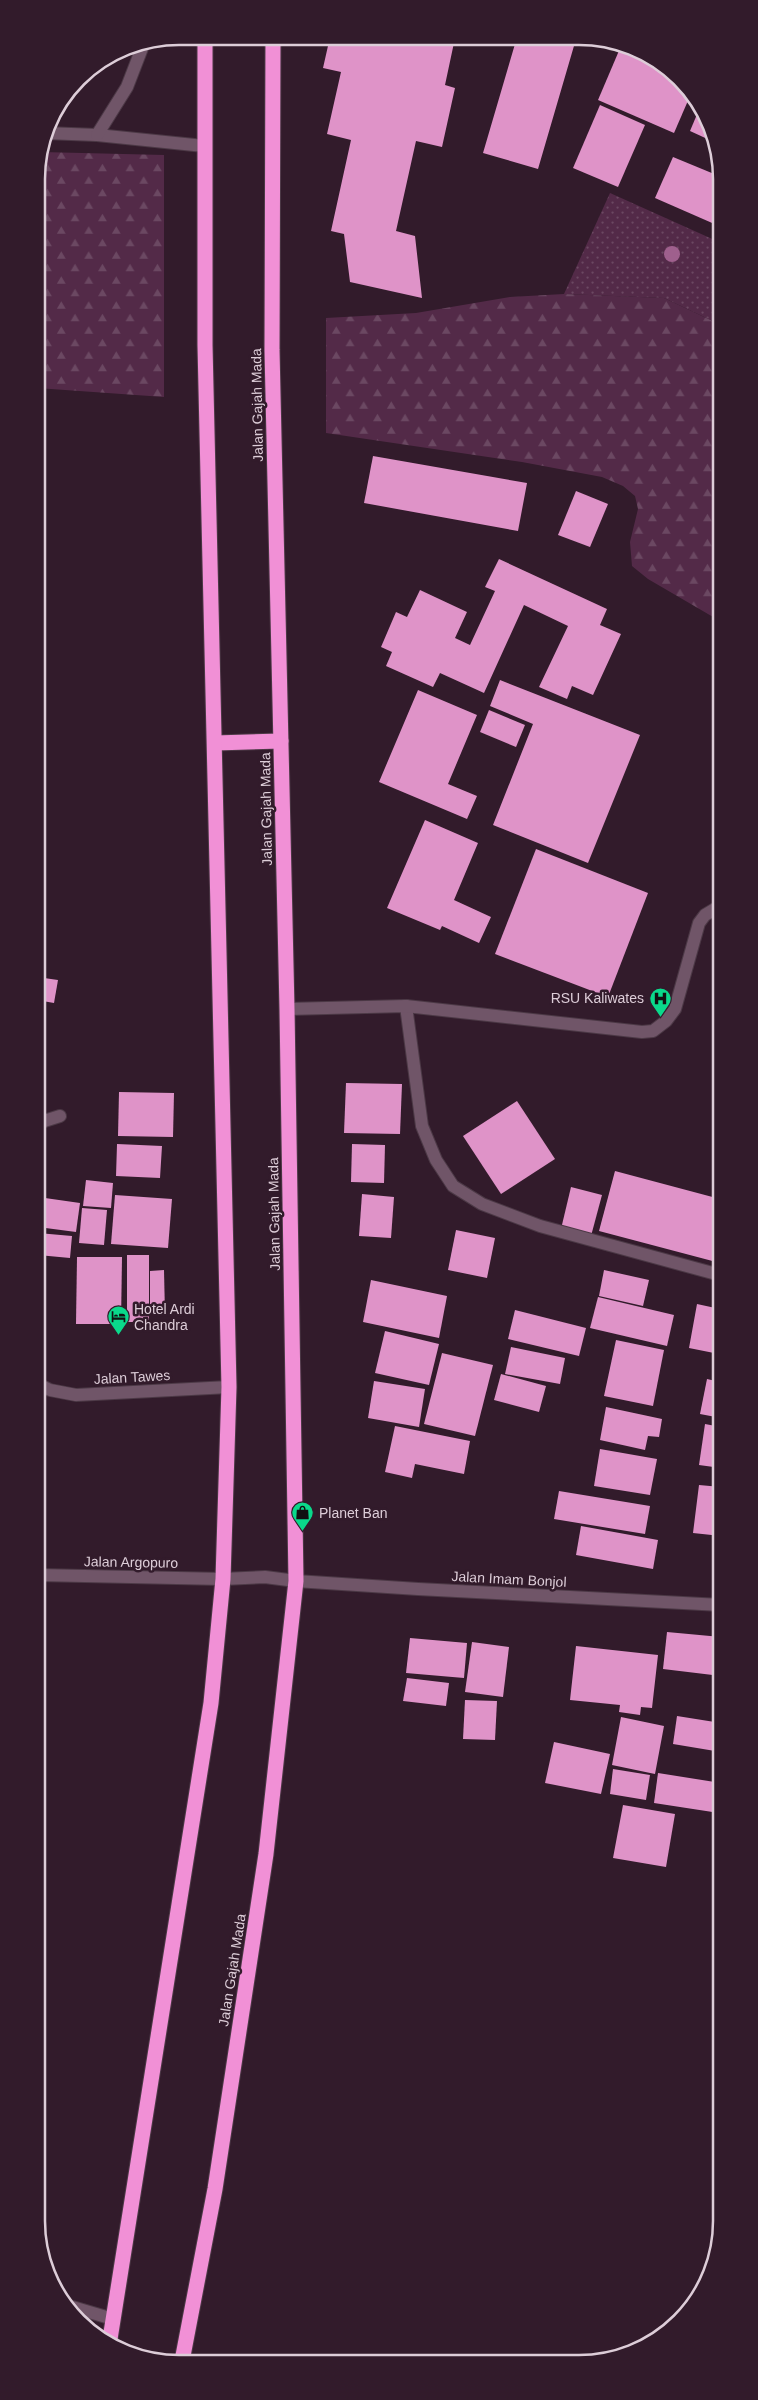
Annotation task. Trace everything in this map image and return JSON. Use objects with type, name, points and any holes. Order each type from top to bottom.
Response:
[{"type":"highway","points":[[110,2336],[211,1703],[223,1578],[228,1387],[205,345],[205,45]]},
{"type":"highway","name":"Jalan Gajah Mada","points":[[183,2355],[215,2189],[266,1854],[296,1582],[287,1009],[272,350],[273,45]]},
{"type":"highway","points":[[215,743],[281,741]]},
{"type":"street","points":[[97,135],[127,87],[141,51]]},
{"type":"street","points":[[53,133],[97,135],[204,146]]},
{"type":"street","points":[[287,1009],[406,1006],[642,1032],[653,1031],[666,1022],[675,1009],[699,922],[713,910]]},
{"type":"street","points":[[406,1006],[422,1126],[436,1160],[453,1186],[482,1204],[540,1226],[713,1273]]},
{"type":"street","points":[[45,1121],[60,1116]]},
{"type":"street","name":"Jalan Tawes","points":[[45,1388],[76,1395],[228,1387]]},
{"type":"street","name":"Jalan Argopuro","points":[[45,1575],[223,1578]]},
{"type":"street","points":[[223,1578],[265,1576],[296,1582]]},
{"type":"street","name":"Jalan Imam Bonjol","points":[[296,1582],[713,1605]]},
{"type":"street","points":[[78,2309],[113,2319]]},
{"type":"green space","points":[[48,152],[164,155],[164,397],[45,389],[45,170]]},
{"type":"green space","points":[[610,193],[713,239],[713,321],[664,298],[564,294]]},
{"type":"green space","points":[[564,294],[664,298],[713,321],[713,617],[648,579],[632,566],[630,542],[638,509],[635,496],[623,486],[602,477],[522,462],[326,433],[326,318],[416,313],[510,297]]},
{"type":"building","points":[[328,45],[454,45],[445,85],[455,88],[442,147],[416,141],[396,231],[415,236],[422,298],[350,282],[344,234],[331,231],[351,140],[327,134],[341,72],[323,68]]},
{"type":"building","points":[[515,45],[574,45],[538,169],[483,153]]},
{"type":"building","points":[[619,51],[631,55],[661,73],[674,84],[688,101],[674,133],[598,100]]},
{"type":"building","points":[[600,105],[645,125],[618,187],[573,168]]},
{"type":"building","points":[[697,115],[707,139],[690,131]]},
{"type":"building","points":[[673,157],[713,174],[713,223],[655,198]]},
{"type":"building","points":[[373,456],[527,483],[518,531],[364,503]]},
{"type":"building","points":[[576,491],[608,504],[590,547],[558,535]]},
{"type":"building","points":[[499,559],[607,609],[600,625],[621,634],[593,695],[572,686],[567,699],[539,687],[568,626],[524,605],[484,693],[440,673],[433,687],[386,666],[392,652],[381,647],[396,612],[407,617],[420,590],[467,612],[455,638],[470,645],[495,591],[485,587]]},
{"type":"building","points":[[500,680],[640,735],[588,863],[493,825],[533,724],[490,706]]},
{"type":"building","points":[[418,690],[477,715],[448,784],[477,796],[467,819],[379,782]]},
{"type":"building","points":[[489,710],[525,725],[516,747],[480,732]]},
{"type":"building","points":[[425,820],[478,843],[454,900],[491,917],[479,943],[442,926],[440,930],[387,908]]},
{"type":"building","points":[[536,849],[648,893],[608,997],[495,954]]},
{"type":"building","points":[[45,978],[58,980],[54,1003],[45,1001]]},
{"type":"building","points":[[346,1083],[402,1084],[400,1134],[344,1133]]},
{"type":"building","points":[[119,1092],[174,1093],[173,1137],[118,1136]]},
{"type":"building","points":[[517,1101],[555,1159],[501,1194],[463,1136]]},
{"type":"building","points":[[117,1144],[162,1146],[160,1178],[116,1176]]},
{"type":"building","points":[[352,1144],[385,1145],[384,1183],[351,1182]]},
{"type":"building","points":[[615,1171],[713,1197],[713,1261],[599,1231]]},
{"type":"building","points":[[86,1180],[113,1183],[111,1208],[83,1206]]},
{"type":"building","points":[[571,1187],[602,1195],[591,1236],[561,1229]]},
{"type":"building","points":[[362,1194],[394,1197],[391,1238],[359,1236]]},
{"type":"building","points":[[115,1195],[172,1199],[168,1248],[111,1244]]},
{"type":"building","points":[[45,1198],[80,1203],[76,1232],[45,1228]]},
{"type":"building","points":[[82,1208],[107,1210],[104,1245],[79,1243]]},
{"type":"building","points":[[456,1230],[495,1238],[487,1278],[448,1270]]},
{"type":"building","points":[[45,1234],[72,1236],[70,1258],[45,1256]]},
{"type":"building","points":[[127,1255],[149,1255],[149,1322],[127,1322]]},
{"type":"building","points":[[77,1257],[122,1257],[121,1324],[76,1324]]},
{"type":"building","points":[[164,1270],[165,1315],[150,1315],[150,1271]]},
{"type":"building","points":[[604,1270],[649,1280],[643,1306],[599,1296]]},
{"type":"building","points":[[371,1280],[447,1296],[439,1338],[363,1322]]},
{"type":"building","points":[[598,1297],[674,1315],[667,1346],[590,1328]]},
{"type":"building","points":[[697,1304],[713,1307],[713,1353],[689,1348]]},
{"type":"building","points":[[515,1310],[586,1328],[579,1356],[508,1339]]},
{"type":"building","points":[[385,1331],[439,1344],[429,1385],[375,1373]]},
{"type":"building","points":[[616,1340],[664,1350],[653,1406],[604,1396]]},
{"type":"building","points":[[511,1347],[565,1358],[560,1384],[505,1374]]},
{"type":"building","points":[[442,1353],[493,1365],[475,1436],[424,1424]]},
{"type":"building","points":[[501,1374],[546,1386],[539,1412],[494,1400]]},
{"type":"building","points":[[707,1379],[713,1380],[713,1416],[700,1414]]},
{"type":"building","points":[[374,1381],[425,1389],[419,1427],[368,1418]]},
{"type":"building","points":[[606,1407],[662,1419],[659,1437],[648,1436],[645,1450],[600,1440]]},
{"type":"building","points":[[705,1424],[713,1426],[713,1467],[699,1465]]},
{"type":"building","points":[[395,1426],[470,1441],[464,1474],[415,1464],[412,1478],[385,1472]]},
{"type":"building","points":[[600,1449],[657,1459],[650,1495],[594,1486]]},
{"type":"building","points":[[699,1485],[713,1486],[713,1535],[693,1533]]},
{"type":"building","points":[[559,1491],[650,1506],[645,1534],[554,1519]]},
{"type":"building","points":[[581,1526],[658,1540],[653,1569],[576,1555]]},
{"type":"building","points":[[667,1632],[713,1636],[713,1675],[663,1669]]},
{"type":"building","points":[[410,1638],[467,1643],[464,1678],[406,1673]]},
{"type":"building","points":[[472,1642],[509,1647],[503,1697],[465,1692]]},
{"type":"building","points":[[576,1646],[658,1655],[652,1708],[641,1707],[640,1715],[619,1712],[620,1705],[570,1700]]},
{"type":"building","points":[[407,1678],[449,1683],[446,1706],[403,1701]]},
{"type":"building","points":[[465,1700],[497,1701],[495,1740],[463,1739]]},
{"type":"building","points":[[677,1716],[713,1722],[713,1751],[673,1744]]},
{"type":"building","points":[[621,1717],[664,1726],[655,1774],[612,1765]]},
{"type":"building","points":[[554,1742],[610,1754],[601,1794],[545,1783]]},
{"type":"building","points":[[613,1769],[650,1775],[646,1800],[610,1794]]},
{"type":"building","points":[[658,1773],[713,1782],[713,1812],[654,1803]]},
{"type":"building","points":[[623,1805],[675,1814],[666,1867],[613,1858]]},
{"type":"place","name":"RSU Kaliwates","points":[[660,1017]]},
{"type":"place","name":"Hotel Ardi Chandra","points":[[118,1336]]},
{"type":"place","name":"Planet Ban","points":[[303,1532]]}]
